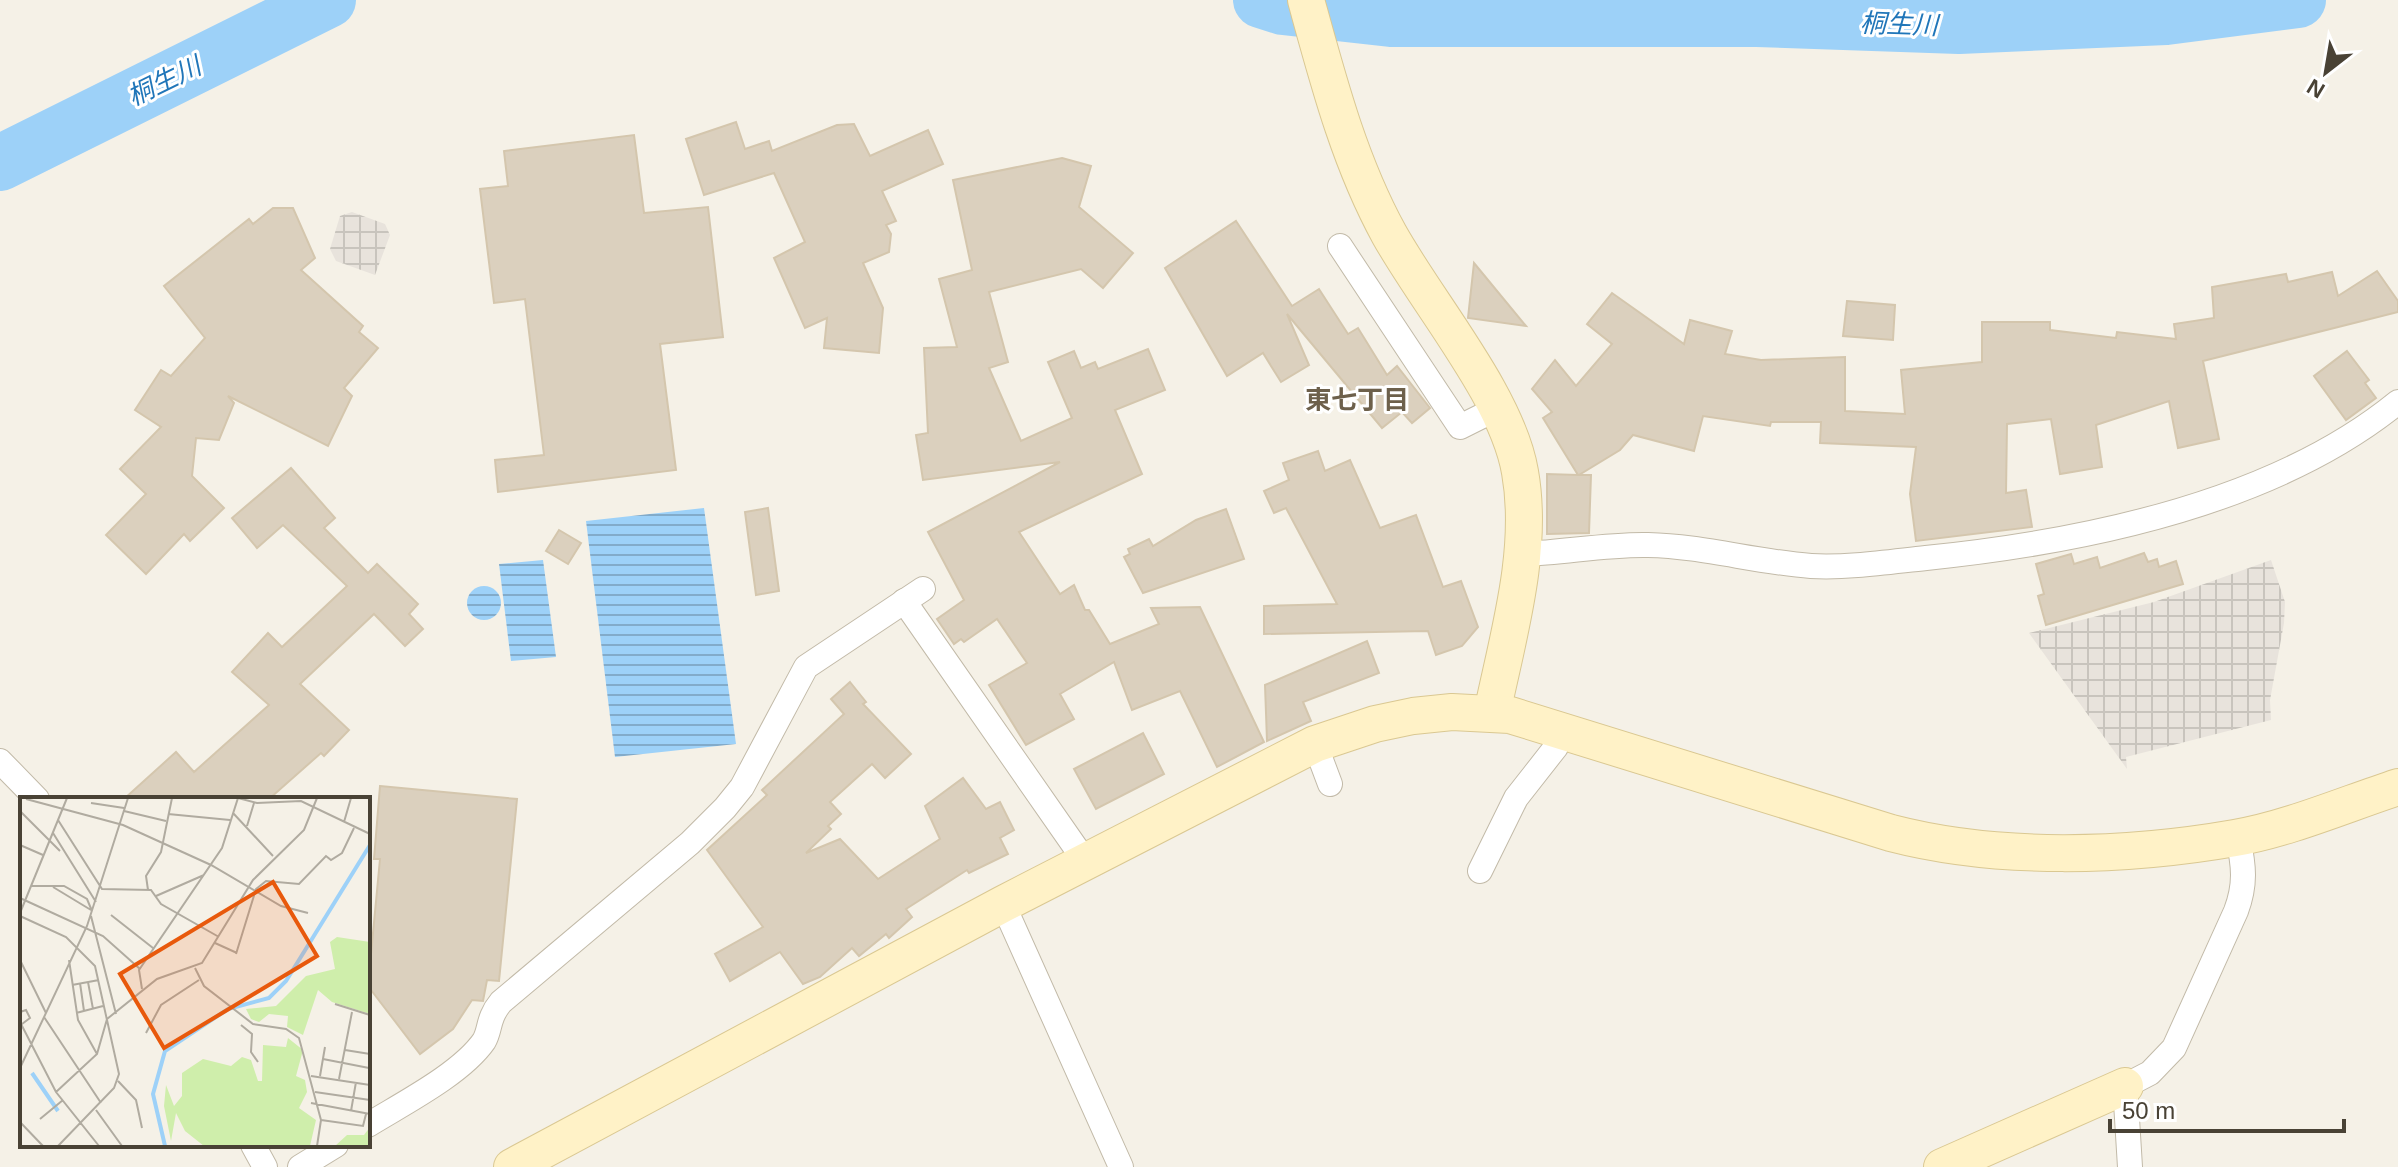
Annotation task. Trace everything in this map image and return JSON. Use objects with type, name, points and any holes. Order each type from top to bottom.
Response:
[{"type":"street","points":[[1306,0],[1363,183],[1409,268],[1498,408],[1520,471],[1521,554],[1492,713]]},
{"type":"street","points":[[1340,246],[1460,427],[1498,408]]},
{"type":"street","points":[[1521,554],[1652,545],[1811,566],[1944,556],[2037,543],[2135,520],[2240,489],[2336,446],[2398,402]]},
{"type":"street","points":[[370,1124],[463,1061],[484,1041],[491,1014],[501,1002],[699,834],[742,787],[806,667],[914,595],[1085,861]]},
{"type":"street","points":[[512,1167],[1003,904],[1315,744],[1413,716],[1492,713],[1563,729],[1790,803],[1936,845],[2004,854],[2159,847],[2238,838],[2398,787]]},
{"type":"street","points":[[1480,871],[1516,798],[1556,747],[1563,729]]},
{"type":"street","points":[[1315,744],[1330,784]]},
{"type":"street","points":[[0,761],[35,797]]},
{"type":"street","points":[[1942,1167],[2125,1086],[2150,1073],[2174,1048],[2244,889],[2245,869],[2238,838]]},
{"type":"street","points":[[1003,904],[1121,1167]]},
{"type":"street","points":[[2125,1086],[2130,1167]]},
{"type":"street","points":[[254,1147],[265,1167]]},
{"type":"street","points":[[300,1167],[333,1147]]},
{"type":"shaded area","points":[[352,212],[385,224],[390,235],[375,275],[336,261],[330,249],[340,216]]},
{"type":"shaded area","points":[[2271,560],[2285,602],[2270,700],[2271,720],[2126,757],[2127,769],[2029,633],[2154,602]]},
{"type":"water","points":[[704,508],[736,744],[615,757],[586,521]]},
{"type":"water","points":[[543,560],[556,657],[511,661],[499,564]]},
{"type":"water","points":[[484,586],[496,591],[501,603],[496,615],[484,620],[472,615],[467,603],[472,591]]},
{"type":"building","points":[[736,122],[745,149],[769,141],[772,151],[837,125],[854,124],[870,156],[928,130],[943,164],[882,191],[896,221],[886,225],[891,234],[889,252],[863,263],[883,308],[879,353],[824,348],[827,318],[805,328],[774,258],[805,242],[774,173],[704,195],[686,139]]},
{"type":"building","points":[[634,135],[644,213],[708,207],[723,337],[660,344],[676,470],[498,492],[495,460],[544,455],[525,299],[494,303],[480,189],[508,186],[504,151]]},
{"type":"building","points":[[1062,158],[1091,166],[1079,207],[1133,253],[1103,288],[1081,269],[989,292],[1008,362],[989,368],[1021,441],[1072,418],[1048,362],[1074,351],[1081,368],[1095,362],[1098,369],[1148,349],[1165,390],[1115,410],[1142,474],[1019,532],[1060,594],[1074,585],[1085,610],[1089,610],[1110,644],[1159,624],[1151,608],[1200,607],[1264,742],[1217,767],[1180,691],[1132,710],[1114,662],[1060,694],[1074,719],[1026,745],[989,685],[1027,663],[997,619],[964,642],[961,639],[954,644],[937,619],[964,600],[928,532],[1060,462],[923,480],[916,435],[928,433],[924,348],[957,347],[939,279],[972,270],[953,180]]},
{"type":"building","points":[[273,208],[293,208],[315,258],[301,270],[363,326],[359,332],[378,348],[344,388],[352,396],[328,446],[228,396],[234,403],[219,440],[196,438],[192,476],[224,508],[190,541],[184,534],[146,574],[106,535],[146,494],[120,469],[161,427],[135,410],[161,370],[171,376],[205,338],[164,286],[249,219],[253,224]]},
{"type":"building","points":[[1236,221],[1292,306],[1319,289],[1348,334],[1358,328],[1387,375],[1397,366],[1430,408],[1412,423],[1402,412],[1382,428],[1287,314],[1309,365],[1281,382],[1263,353],[1227,376],[1165,268]]},
{"type":"building","points":[[1474,263],[1526,326],[1468,318]]},
{"type":"building","points":[[2377,271],[2398,301],[2398,312],[2203,361],[2219,439],[2178,448],[2169,401],[2096,425],[2102,467],[2060,474],[2051,419],[2007,424],[2006,493],[2026,490],[2032,527],[1916,541],[1910,494],[1916,447],[1820,443],[1821,422],[1771,422],[1770,426],[1703,416],[1694,451],[1633,435],[1620,450],[1579,475],[1591,475],[1589,533],[1547,534],[1547,474],[1578,475],[1543,418],[1552,412],[1532,389],[1555,360],[1576,386],[1612,344],[1587,324],[1612,293],[1684,344],[1690,320],[1732,331],[1725,354],[1761,360],[1845,357],[1845,411],[1905,414],[1901,370],[1982,362],[1982,322],[2050,322],[2050,330],[2116,338],[2117,332],[2176,339],[2174,324],[2214,318],[2212,287],[2286,274],[2288,282],[2332,272],[2338,296]]},
{"type":"building","points":[[1847,301],[1895,305],[1893,340],[1843,336]]},
{"type":"building","points":[[2347,351],[2369,380],[2365,383],[2376,398],[2346,420],[2314,376]]},
{"type":"building","points":[[1318,451],[1325,471],[1350,460],[1380,528],[1416,515],[1443,587],[1461,581],[1478,627],[1462,646],[1436,655],[1428,631],[1264,634],[1264,606],[1337,604],[1286,508],[1274,513],[1264,491],[1289,480],[1283,463]]},
{"type":"building","points":[[291,468],[335,518],[324,528],[368,573],[377,564],[418,604],[409,614],[423,629],[405,646],[374,614],[300,684],[349,730],[324,756],[321,753],[271,797],[126,797],[176,752],[194,772],[269,705],[232,672],[268,633],[282,647],[347,586],[283,525],[257,548],[232,518]]},
{"type":"building","points":[[768,508],[779,591],[756,595],[745,512]]},
{"type":"building","points":[[1226,509],[1244,559],[1143,593],[1124,557],[1130,554],[1128,549],[1149,539],[1153,546],[1196,520]]},
{"type":"building","points":[[559,530],[581,543],[568,564],[546,551]]},
{"type":"building","points":[[2144,553],[2148,562],[2157,559],[2159,567],[2176,561],[2183,584],[2046,625],[2038,596],[2044,594],[2036,564],[2071,554],[2074,564],[2097,557],[2100,568]]},
{"type":"building","points":[[1367,641],[1379,673],[1303,702],[1311,721],[1267,741],[1265,685]]},
{"type":"building","points":[[850,682],[866,702],[863,704],[911,754],[885,778],[872,764],[830,802],[841,814],[828,826],[831,829],[806,853],[840,839],[878,879],[940,839],[925,806],[963,778],[986,809],[1000,802],[1014,830],[1000,838],[1008,854],[969,873],[967,870],[906,909],[912,917],[889,938],[886,934],[859,956],[852,948],[820,977],[803,984],[780,952],[730,981],[715,954],[763,927],[707,850],[767,795],[762,790],[844,714],[831,699]]},
{"type":"building","points":[[1143,733],[1164,774],[1096,809],[1074,769]]},
{"type":"building","points":[[380,786],[517,799],[499,981],[487,980],[483,1001],[472,1000],[453,1029],[420,1054],[370,989],[380,859],[374,859]]},
{"type":"waterway","name":"桐生川","points":[[0,163],[328,0]]},
{"type":"waterway","name":"桐生川","points":[[1261,0],[1283,7],[1391,19],[1757,19],[1959,26],[2166,17],[2298,0]]},
{"type":"district","name":"東七丁目","points":[[1357,400]]}]
